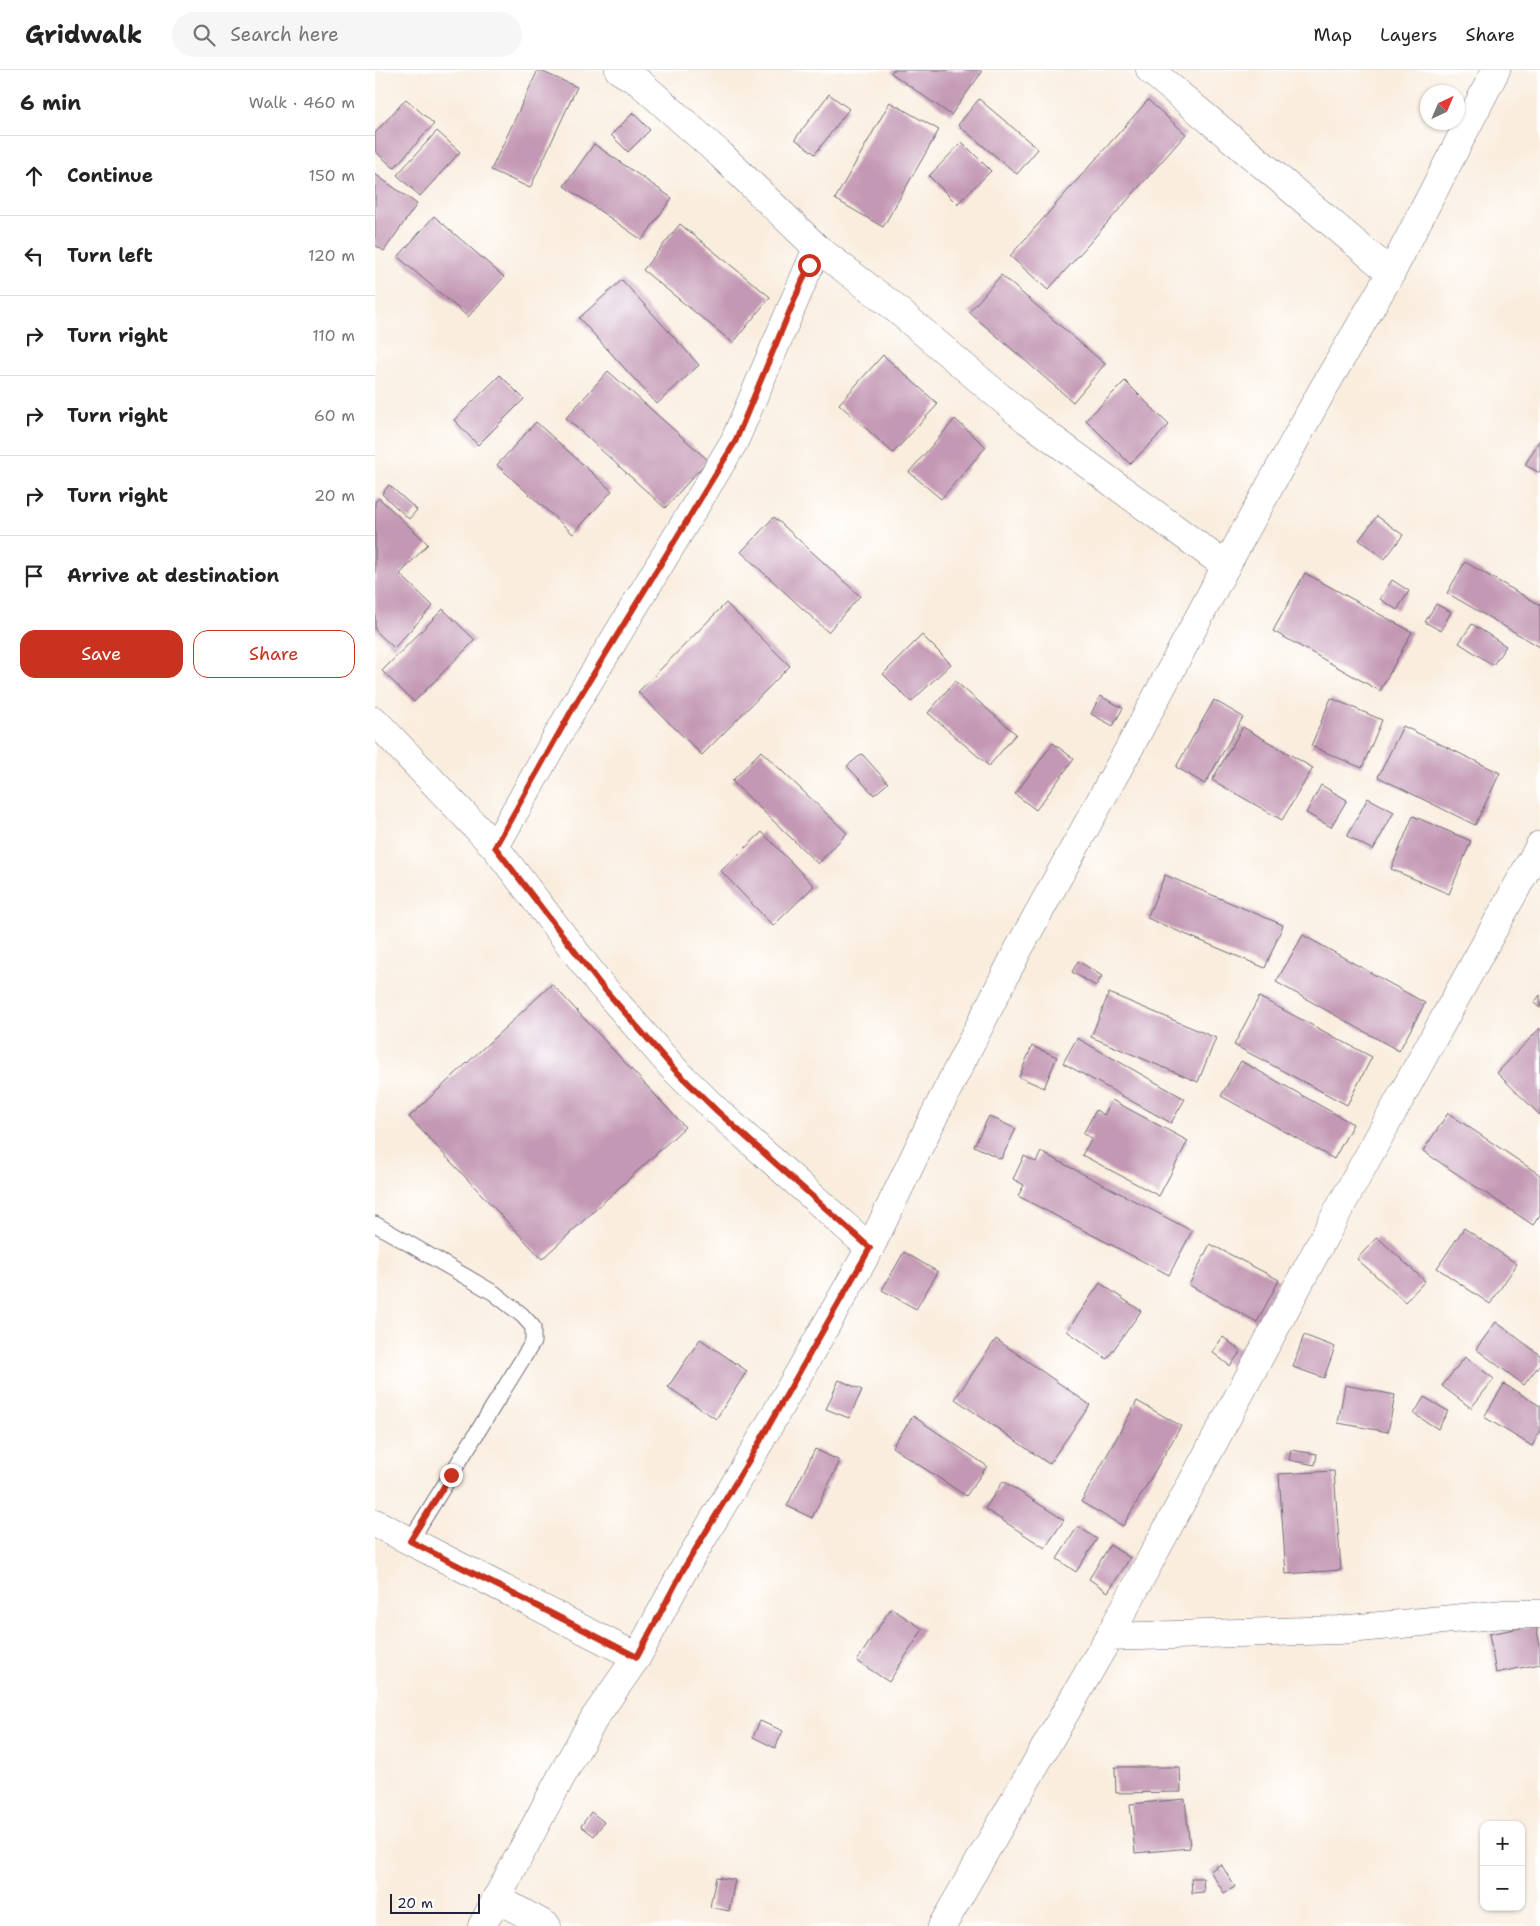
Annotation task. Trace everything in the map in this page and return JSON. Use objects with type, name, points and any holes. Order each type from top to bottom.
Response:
[{"type":"street","points":[[1150,70],[1391,273]]},
{"type":"street","points":[[482,1926],[590,1726],[637,1657],[683,1570],[751,1457],[870,1248],[935,1112],[1018,950],[1323,389],[1391,273],[1496,70]]},
{"type":"street","points":[[635,74],[817,248],[889,303],[1027,420],[1226,566]]},
{"type":"street","points":[[495,847],[577,701],[735,442],[817,248]]},
{"type":"street","points":[[375,721],[495,847],[600,984],[674,1069],[724,1117],[870,1248]]},
{"type":"street","points":[[942,1926],[1109,1637],[1338,1211],[1540,845]]},
{"type":"street","points":[[375,1524],[637,1657]]},
{"type":"street","points":[[1109,1637],[1339,1630],[1504,1614],[1540,1614]]},
{"type":"street","points":[[496,1898],[547,1926]]},
{"type":"lane","points":[[375,1224],[494,1293],[522,1315],[533,1327],[533,1342],[410,1541]]},
{"type":"building","points":[[538,70],[577,87],[530,188],[491,170]]},
{"type":"building","points":[[893,70],[980,70],[982,72],[951,115],[891,73]]},
{"type":"building","points":[[829,94],[849,109],[815,154],[795,139]]},
{"type":"building","points":[[406,99],[434,124],[394,168],[375,151],[375,133]]},
{"type":"building","points":[[979,99],[1038,149],[1017,174],[958,125]]},
{"type":"building","points":[[1148,100],[1186,134],[1048,290],[1010,256]]},
{"type":"building","points":[[890,102],[939,130],[883,227],[835,199]]},
{"type":"building","points":[[633,113],[650,130],[628,152],[611,135]]},
{"type":"building","points":[[437,131],[460,152],[420,196],[397,175]]},
{"type":"building","points":[[962,142],[991,171],[957,204],[929,176]]},
{"type":"building","points":[[594,144],[672,198],[642,240],[564,186]]},
{"type":"building","points":[[375,174],[417,204],[384,251],[375,245]]},
{"type":"building","points":[[434,216],[504,277],[468,317],[398,257]]},
{"type":"building","points":[[680,224],[770,297],[733,343],[643,270]]},
{"type":"building","points":[[1001,275],[1105,364],[1073,402],[969,312]]},
{"type":"building","points":[[622,280],[699,365],[657,404],[579,318]]},
{"type":"building","points":[[883,355],[938,404],[893,453],[839,404]]},
{"type":"building","points":[[608,371],[708,460],[665,508],[566,418]]},
{"type":"building","points":[[500,375],[524,399],[478,445],[454,420]]},
{"type":"building","points":[[1125,381],[1169,425],[1130,464],[1086,420]]},
{"type":"building","points":[[955,419],[986,447],[941,499],[909,472]]},
{"type":"building","points":[[536,422],[612,491],[573,534],[497,465]]},
{"type":"building","points":[[1540,439],[1540,473],[1525,465]]},
{"type":"building","points":[[389,485],[417,510],[409,519],[382,494]]},
{"type":"building","points":[[379,498],[428,544],[400,574],[433,606],[394,648],[375,630],[375,502]]},
{"type":"building","points":[[1377,516],[1403,535],[1385,559],[1359,540]]},
{"type":"building","points":[[774,517],[860,596],[828,632],[741,552]]},
{"type":"building","points":[[1465,562],[1540,605],[1540,647],[1447,593]]},
{"type":"building","points":[[1305,573],[1412,632],[1380,691],[1273,631]]},
{"type":"building","points":[[1392,580],[1409,591],[1397,610],[1380,599]]},
{"type":"building","points":[[726,603],[790,666],[702,755],[638,692]]},
{"type":"building","points":[[1436,604],[1451,612],[1441,631],[1425,622]]},
{"type":"building","points":[[443,609],[475,640],[414,702],[382,671]]},
{"type":"building","points":[[1472,624],[1506,646],[1493,665],[1459,643]]},
{"type":"building","points":[[922,635],[951,664],[911,702],[883,674]]},
{"type":"building","points":[[955,681],[1016,734],[989,766],[928,713]]},
{"type":"building","points":[[1100,696],[1123,708],[1113,726],[1091,714]]},
{"type":"building","points":[[1331,698],[1382,720],[1362,768],[1311,746]]},
{"type":"building","points":[[1214,700],[1243,717],[1205,784],[1176,767]]},
{"type":"building","points":[[1403,726],[1500,773],[1475,825],[1378,777]]},
{"type":"building","points":[[1243,727],[1313,768],[1282,820],[1212,780]]},
{"type":"building","points":[[1053,743],[1074,759],[1036,810],[1015,794]]},
{"type":"building","points":[[761,751],[847,833],[818,864],[732,781]]},
{"type":"building","points":[[862,754],[888,783],[874,795],[847,766]]},
{"type":"building","points":[[1321,785],[1347,800],[1331,827],[1306,813]]},
{"type":"building","points":[[1368,798],[1394,812],[1373,850],[1347,836]]},
{"type":"building","points":[[1413,816],[1471,841],[1449,894],[1391,869]]},
{"type":"building","points":[[762,832],[814,886],[773,926],[721,871]]},
{"type":"building","points":[[1165,875],[1283,925],[1265,968],[1147,918]]},
{"type":"building","points":[[1303,935],[1425,1003],[1399,1051],[1276,982]]},
{"type":"building","points":[[1078,961],[1102,976],[1096,986],[1072,972]]},
{"type":"building","points":[[552,984],[685,1127],[542,1259],[409,1117]]},
{"type":"building","points":[[1109,993],[1216,1038],[1198,1082],[1091,1037]]},
{"type":"building","points":[[1540,995],[1540,1008],[1534,1003]]},
{"type":"building","points":[[1259,997],[1372,1057],[1347,1105],[1234,1045]]},
{"type":"building","points":[[1540,1028],[1540,1115],[1497,1073]]},
{"type":"building","points":[[1077,1038],[1185,1099],[1171,1123],[1063,1063]]},
{"type":"building","points":[[1032,1046],[1057,1057],[1044,1088],[1019,1077]]},
{"type":"building","points":[[1241,1061],[1353,1124],[1334,1159],[1221,1096]]},
{"type":"building","points":[[1112,1100],[1188,1141],[1159,1196],[1082,1155],[1092,1138],[1083,1134],[1096,1110],[1104,1115]]},
{"type":"building","points":[[1448,1113],[1540,1175],[1540,1215],[1533,1225],[1423,1151]]},
{"type":"building","points":[[989,1116],[1016,1129],[1001,1159],[974,1146]]},
{"type":"building","points":[[1041,1152],[1192,1231],[1169,1275],[1018,1196],[1024,1185],[1013,1179],[1024,1156],[1036,1162]]},
{"type":"building","points":[[1464,1228],[1517,1264],[1490,1304],[1437,1268]]},
{"type":"building","points":[[1377,1237],[1425,1281],[1405,1302],[1357,1259]]},
{"type":"building","points":[[1210,1244],[1279,1280],[1257,1322],[1189,1285]]},
{"type":"building","points":[[904,1252],[938,1272],[916,1309],[882,1290]]},
{"type":"building","points":[[1100,1283],[1141,1311],[1107,1359],[1067,1331]]},
{"type":"building","points":[[1496,1322],[1540,1355],[1540,1364],[1524,1385],[1476,1349]]},
{"type":"building","points":[[1304,1335],[1335,1347],[1324,1378],[1293,1367]]},
{"type":"building","points":[[1223,1337],[1241,1351],[1230,1366],[1212,1352]]},
{"type":"building","points":[[700,1339],[747,1371],[716,1419],[668,1387]]},
{"type":"building","points":[[996,1339],[1090,1405],[1049,1464],[955,1399]]},
{"type":"building","points":[[1465,1357],[1494,1379],[1471,1408],[1442,1386]]},
{"type":"building","points":[[839,1380],[862,1390],[849,1418],[826,1409]]},
{"type":"building","points":[[1504,1384],[1540,1406],[1540,1432],[1532,1446],[1484,1417]]},
{"type":"building","points":[[1345,1385],[1395,1395],[1388,1432],[1338,1423]]},
{"type":"building","points":[[1424,1397],[1448,1411],[1438,1429],[1414,1414]]},
{"type":"building","points":[[1137,1401],[1181,1426],[1123,1526],[1081,1502]]},
{"type":"building","points":[[913,1416],[987,1466],[966,1496],[892,1447]]},
{"type":"building","points":[[815,1449],[840,1461],[812,1518],[787,1506]]},
{"type":"building","points":[[1291,1450],[1317,1454],[1315,1465],[1289,1460]]},
{"type":"building","points":[[1334,1471],[1341,1570],[1286,1574],[1279,1474]]},
{"type":"building","points":[[1003,1481],[1064,1520],[1045,1548],[985,1509]]},
{"type":"building","points":[[1078,1526],[1097,1539],[1076,1572],[1057,1559]]},
{"type":"building","points":[[1110,1545],[1130,1558],[1108,1592],[1089,1579]]},
{"type":"building","points":[[891,1608],[923,1629],[889,1682],[857,1661]]},
{"type":"building","points":[[1536,1625],[1540,1645],[1540,1664],[1496,1673],[1489,1634]]},
{"type":"building","points":[[760,1721],[783,1731],[775,1748],[753,1737]]},
{"type":"building","points":[[1115,1767],[1180,1767],[1181,1792],[1116,1793]]},
{"type":"building","points":[[1185,1799],[1190,1848],[1135,1853],[1130,1804]]},
{"type":"building","points":[[591,1812],[604,1822],[594,1836],[581,1826]]},
{"type":"building","points":[[1221,1864],[1235,1887],[1224,1893],[1210,1871]]},
{"type":"building","points":[[716,1877],[735,1880],[729,1911],[710,1907]]},
{"type":"building","points":[[1191,1878],[1203,1878],[1204,1892],[1192,1893]]},
{"type":"route","points":[[451,1475],[410,1541],[637,1657],[683,1570],[751,1457],[870,1248],[717,1111],[674,1069],[600,984],[495,847],[577,701],[735,442],[809,265]]}]
